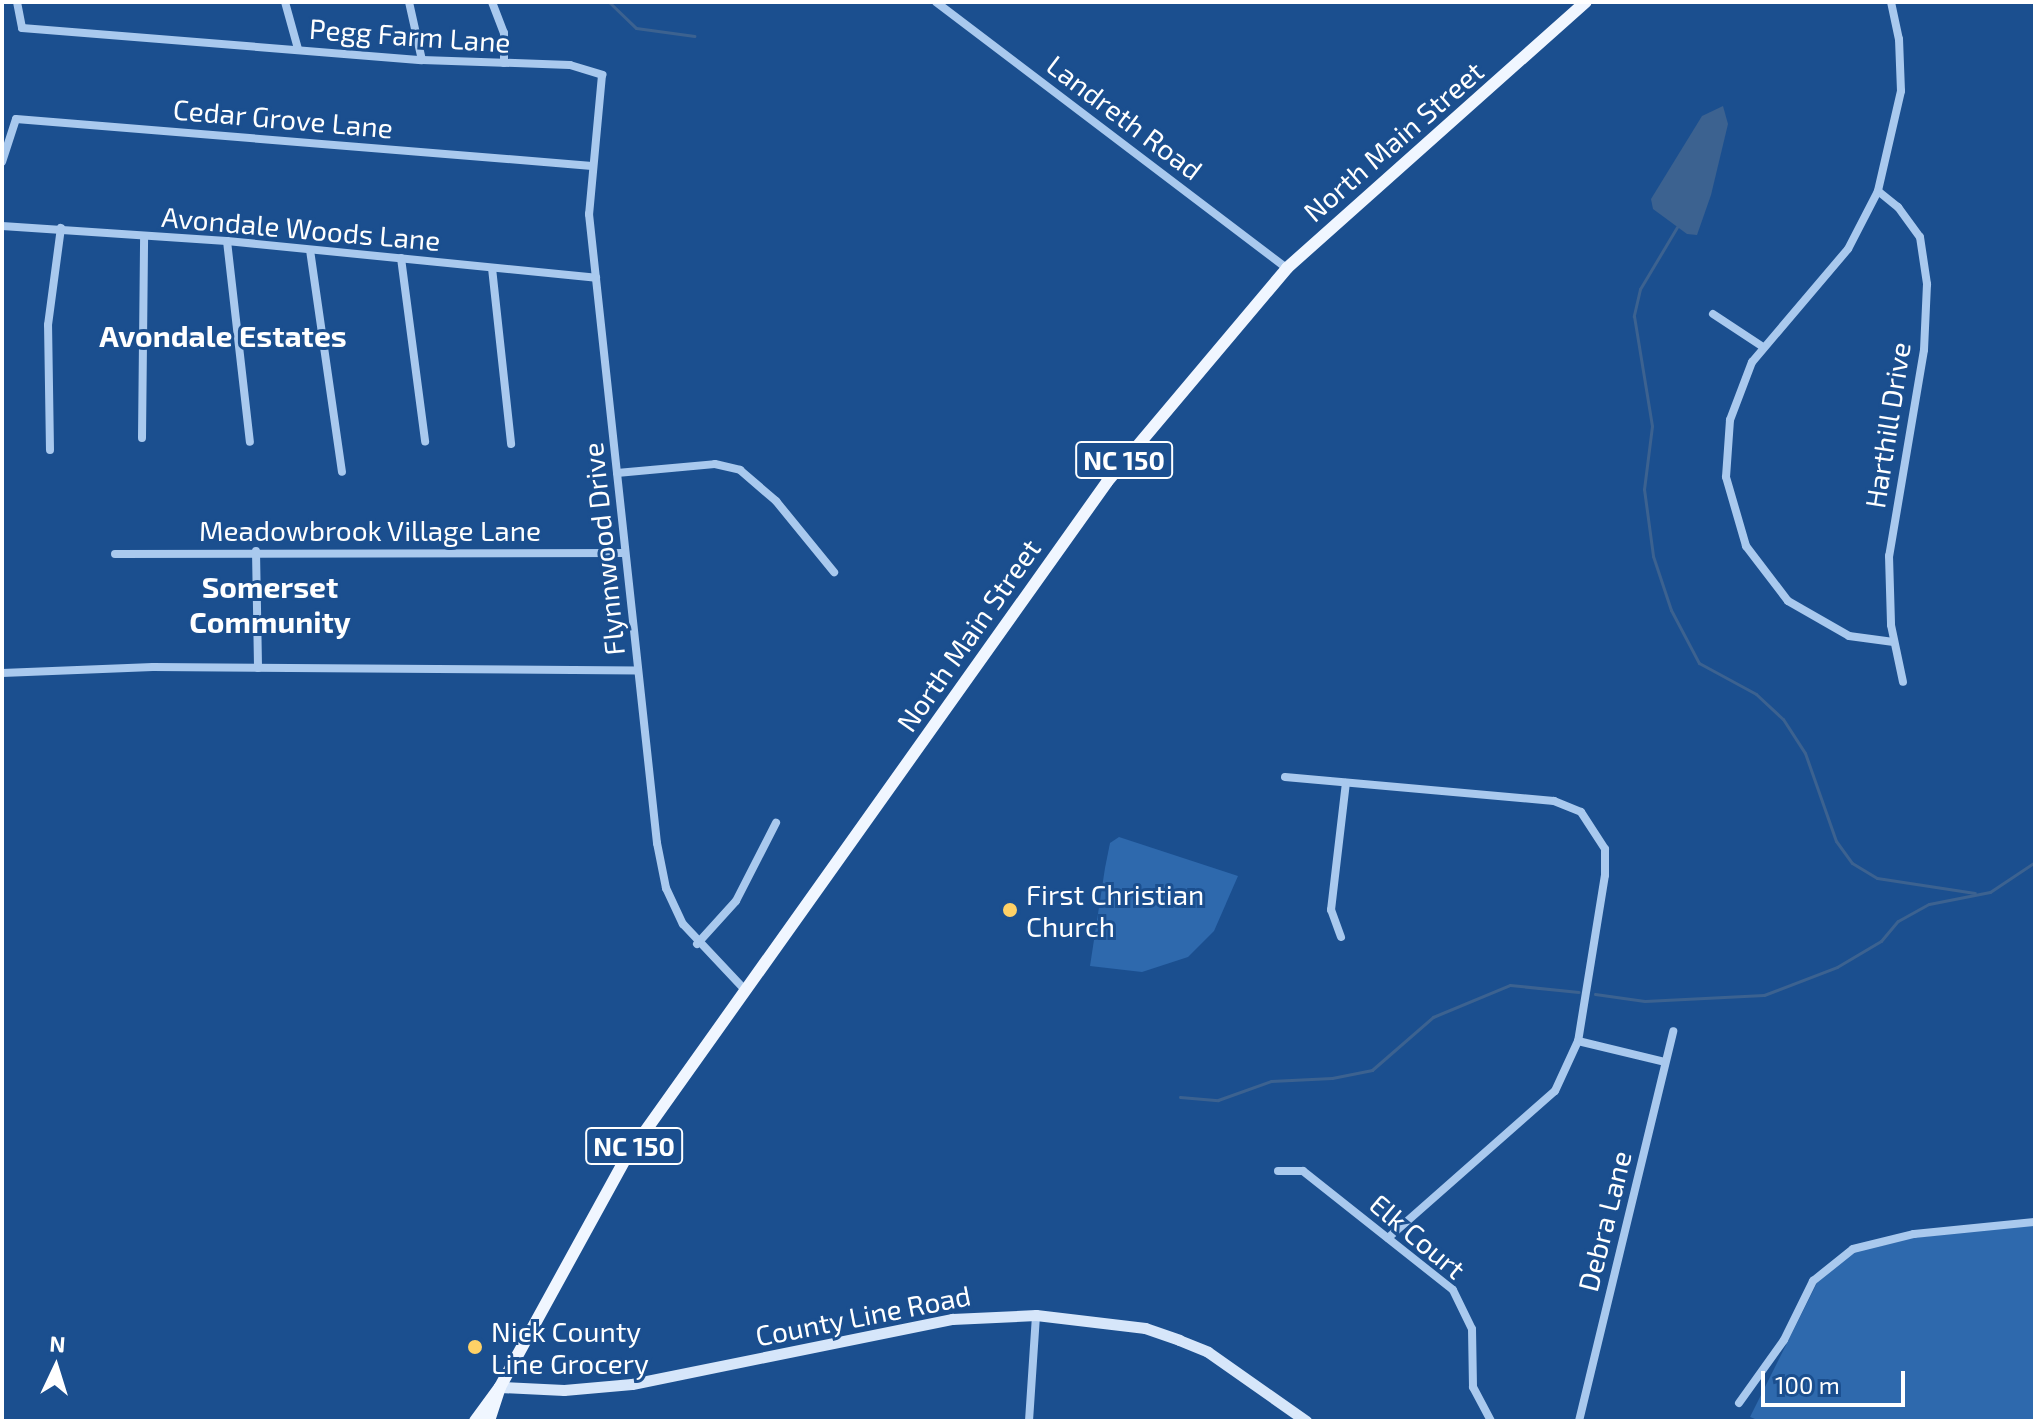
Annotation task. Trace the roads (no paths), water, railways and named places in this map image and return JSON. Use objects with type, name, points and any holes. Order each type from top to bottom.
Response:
[{"type":"main road","name":"North Main Street","points":[[475,1421],[500,1387],[611,1181],[1107,482],[1287,268],[1586,2]]},
{"type":"main road","name":"North Main Street","points":[[489,1421],[500,1387]]},
{"type":"street","name":"Pegg Farm Lane","points":[[17,2],[22,28],[422,60],[570,65],[602,75]]},
{"type":"street","points":[[285,2],[298,49]]},
{"type":"street","points":[[409,2],[422,60]]},
{"type":"street","points":[[492,2],[504,33],[504,63]]},
{"type":"street","name":"Landreth Road","points":[[936,2],[1287,268]]},
{"type":"street","points":[[1891,2],[1899,39],[1901,91],[1878,191],[1848,249],[1763,347],[1736,398],[1727,447],[1730,502],[1742,536],[1773,585],[1809,616],[1849,636],[1894,642]]},
{"type":"street","name":"Flynnwood Drive","points":[[602,75],[589,214],[661,868],[672,905],[697,944],[745,990]]},
{"type":"street","name":"Cedar Grove Lane","points":[[2,162],[16,119],[592,166]]},
{"type":"street","name":"Harthill Drive","points":[[1878,191],[1898,207],[1920,237],[1927,284],[1924,350],[1889,556],[1894,642],[1903,682]]},
{"type":"street","name":"Avondale Woods Lane","points":[[2,226],[227,241],[596,278]]},
{"type":"street","points":[[50,450],[48,325],[61,228]]},
{"type":"street","points":[[142,438],[144,237]]},
{"type":"street","points":[[227,241],[250,442]]},
{"type":"street","points":[[310,250],[342,472]]},
{"type":"street","points":[[401,258],[425,441]]},
{"type":"street","points":[[492,268],[511,444]]},
{"type":"street","points":[[1713,314],[1763,347]]},
{"type":"street","points":[[617,473],[715,464],[740,470],[776,501],[834,572]]},
{"type":"street","points":[[256,551],[258,668]]},
{"type":"street","name":"Meadowbrook Village Lane","points":[[115,554],[256,551],[624,553]]},
{"type":"street","points":[[2,673],[258,668],[638,670]]},
{"type":"street","points":[[1285,777],[1554,801],[1581,812],[1595,827],[1605,849],[1605,875],[1578,1041],[1555,1091],[1388,1238]]},
{"type":"street","points":[[1341,937],[1331,910],[1346,783]]},
{"type":"street","points":[[697,944],[736,901],[776,823]]},
{"type":"street","name":"Debra Lane","points":[[1579,1421],[1673,1031]]},
{"type":"street","points":[[1578,1041],[1665,1062]]},
{"type":"street","name":"Elk Court","points":[[1278,1171],[1303,1171],[1388,1238],[1461,1302],[1472,1329],[1473,1387],[1491,1421]]},
{"type":"street","points":[[1739,1403],[1784,1340],[1813,1281],[1853,1249],[1914,1234],[2035,1222]]},
{"type":"street","points":[[1029,1421],[1036,1315]]},
{"type":"street","name":"County Line Road","points":[[500,1387],[564,1390],[632,1384],[952,1319],[1036,1315],[1145,1328],[1179,1340],[1208,1352],[1306,1421]]},
{"type":"waterway","points":[[609,2],[636,28],[694,36]]},
{"type":"waterway","points":[[1677,227],[1640,289],[1634,316],[1652,426],[1644,489],[1653,556],[1671,610],[1699,663],[1756,694],[1783,719],[1805,753],[1836,841],[1852,863],[1877,878],[1975,893]]},
{"type":"waterway","points":[[1595,994],[1645,1001],[1764,995],[1837,967],[1881,941],[1898,921],[1929,904],[1990,892],[2035,862]]},
{"type":"waterway","points":[[1180,1097],[1218,1100],[1271,1081],[1332,1078],[1372,1070],[1433,1017],[1510,985],[1579,992]]},
{"type":"place","name":"First Christian Church","points":[[1010,910]]},
{"type":"place","name":"Nick County Line Grocery","points":[[475,1347]]},
{"type":"district","name":"Avondale Estates","points":[[223,335]]},
{"type":"district","name":"Somerset Community","points":[[270,603]]}]
